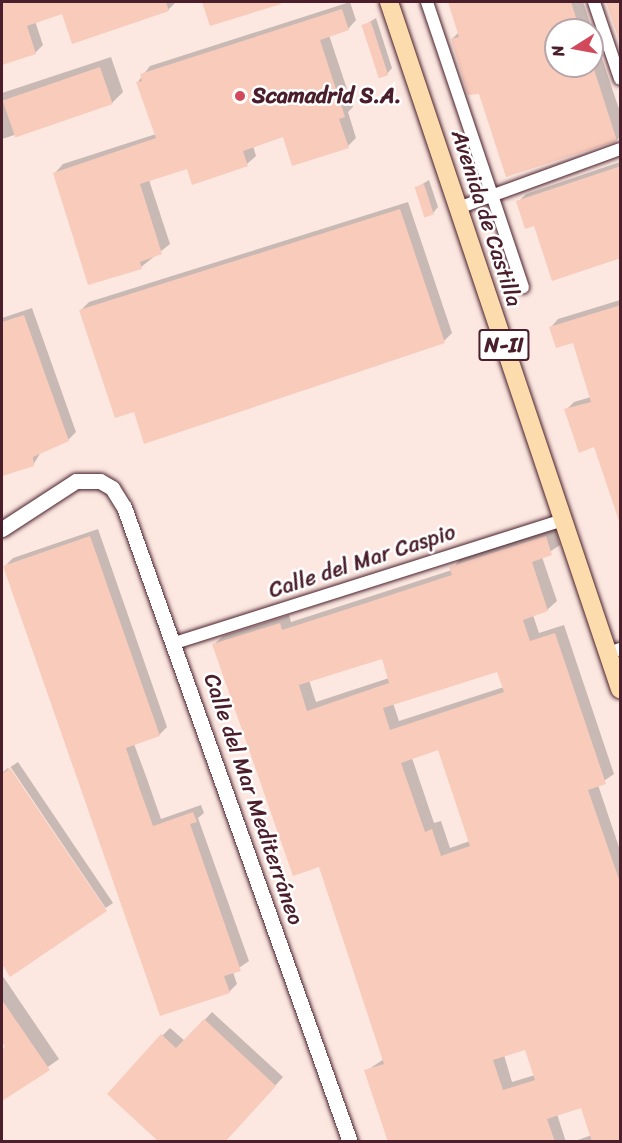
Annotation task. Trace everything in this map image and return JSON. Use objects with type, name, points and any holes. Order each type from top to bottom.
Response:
[{"type":"main road","name":"Avenida de Castilla","points":[[389,2],[562,520],[615,651],[621,689]]},
{"type":"street","points":[[427,2],[523,287]]},
{"type":"street","points":[[594,2],[621,79]]},
{"type":"street","points":[[459,208],[621,149]]},
{"type":"street","name":"Calle del Mar Mediterráneo","points":[[2,530],[76,481],[100,482],[112,488],[124,507],[175,643],[350,1142]]},
{"type":"street","name":"Calle del Mar Caspio","points":[[175,643],[562,520]]},
{"type":"shaded area","points":[[2,2],[620,2],[620,1141],[2,1141]]},
{"type":"building","points":[[2,2],[166,2],[169,11],[72,44],[62,14],[27,26],[36,54],[2,65]]},
{"type":"building","points":[[202,2],[280,2],[281,4],[210,26]]},
{"type":"building","points":[[448,2],[571,2],[576,18],[544,18],[544,78],[597,78],[617,141],[506,177],[479,94],[468,95],[451,39],[459,37]]},
{"type":"building","points":[[606,2],[621,2],[621,40],[619,40]]},
{"type":"building","name":"Scamadrid S.A.","points":[[342,9],[349,30],[320,40],[345,117],[339,119],[349,148],[292,166],[283,137],[243,151],[248,166],[192,185],[187,169],[140,184],[162,254],[140,262],[142,269],[88,285],[53,173],[156,138],[136,82],[142,81],[140,74]]},
{"type":"building","points":[[371,22],[388,75],[379,78],[361,25]]},
{"type":"building","points":[[100,67],[113,104],[15,137],[3,101]]},
{"type":"building","points":[[621,166],[621,258],[552,281],[534,226],[525,229],[516,201]]},
{"type":"building","points":[[424,184],[434,214],[424,218],[414,187]]},
{"type":"building","points":[[400,209],[445,343],[144,444],[134,412],[115,418],[79,310]]},
{"type":"building","points":[[621,305],[621,521],[619,521],[594,447],[579,453],[564,409],[591,402],[573,343],[556,348],[549,327]]},
{"type":"building","points":[[24,315],[69,441],[33,457],[34,466],[2,476],[2,322]]},
{"type":"building","points":[[90,536],[160,736],[126,748],[139,787],[153,826],[193,812],[197,822],[190,824],[241,971],[224,976],[230,993],[160,1016],[3,566]]},
{"type":"building","points":[[546,536],[552,555],[532,562],[548,611],[523,620],[530,641],[555,633],[606,784],[588,790],[621,885],[621,1142],[592,1142],[581,1108],[547,1119],[555,1142],[388,1142],[364,1070],[384,1064],[319,867],[293,876],[212,644],[280,623],[282,630],[366,603],[452,575],[449,567]],"holes":[[[382,659],[389,683],[307,711],[299,685]],[[497,672],[504,692],[390,730],[383,708]],[[438,750],[470,846],[441,856],[432,829],[425,832],[401,763]],[[525,1050],[535,1080],[503,1090],[493,1060]]]},
{"type":"building","points":[[10,768],[107,911],[10,977],[2,964],[2,774]]},
{"type":"building","points":[[2,1000],[50,1070],[2,1101],[2,1050],[5,1047],[2,1042]]},
{"type":"building","points":[[204,1019],[276,1086],[225,1142],[159,1142],[107,1094],[161,1034],[176,1048]]},
{"type":"place","name":"Scamadrid S.A.","points":[[240,96]]}]
